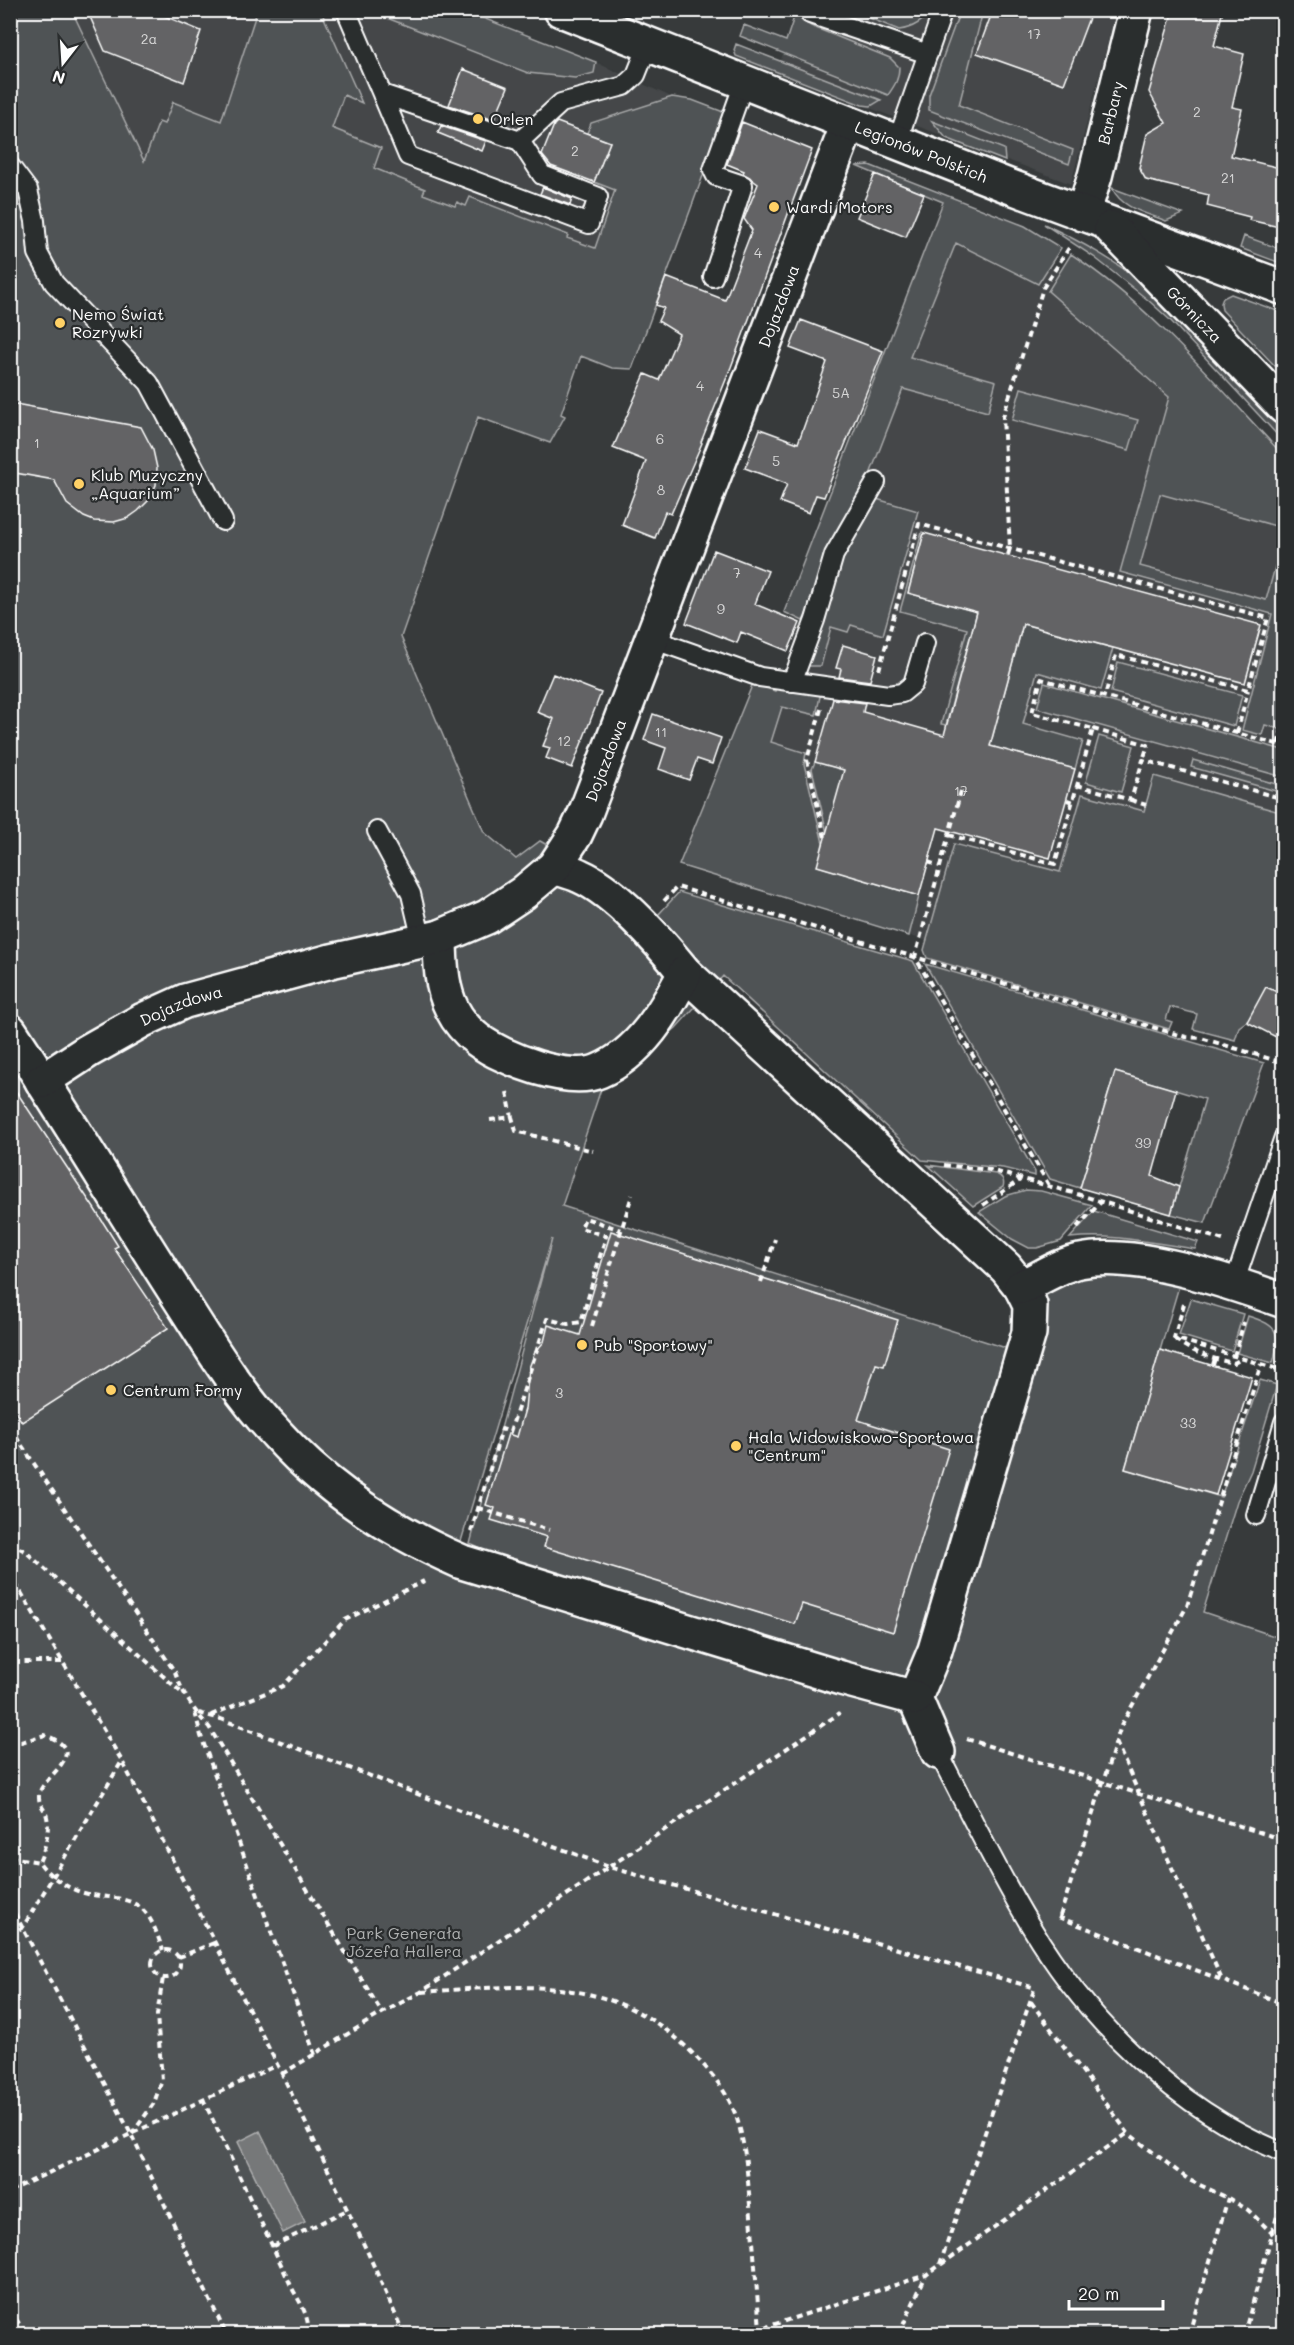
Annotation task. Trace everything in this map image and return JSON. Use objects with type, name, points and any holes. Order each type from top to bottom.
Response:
[{"type":"street","name":"Legionów Polskich","points":[[561,10],[848,124],[1284,288]]},
{"type":"street","name":"Barbary","points":[[1094,218],[1095,176],[1136,10]]},
{"type":"street","name":"Dojazdowa","points":[[42,1081],[134,1026],[185,1001],[331,961],[431,939],[468,926],[503,908],[554,867],[575,835],[585,814],[848,124]]},
{"type":"street","name":"Górnicza","points":[[1094,218],[1284,407]]},
{"type":"street","points":[[554,867],[581,876],[609,896],[642,926],[685,973],[1006,1268],[1021,1287],[1030,1305],[1029,1333],[935,1650],[915,1698]]},
{"type":"street","points":[[431,939],[448,1000],[457,1018],[479,1041],[526,1064],[550,1071],[582,1075],[597,1072],[616,1062],[654,1025],[664,1012],[685,973]]},
{"type":"street","points":[[10,1031],[224,1367],[271,1428],[312,1468],[361,1506],[432,1549],[462,1562],[915,1698],[951,1745]]},
{"type":"street","points":[[1021,1287],[1077,1261],[1098,1257],[1121,1259],[1194,1273],[1284,1301]]},
{"type":"lane","points":[[346,10],[408,156],[589,224],[598,197],[542,175],[520,141],[382,94]]},
{"type":"lane","points":[[812,10],[810,14],[928,54]]},
{"type":"lane","points":[[897,142],[943,10]]},
{"type":"lane","points":[[520,141],[561,102],[624,87],[636,75],[648,45]]},
{"type":"lane","points":[[712,277],[743,185],[716,176],[713,170],[744,83]]},
{"type":"lane","points":[[10,166],[28,190],[35,221],[38,253],[54,283],[149,384],[223,521]]},
{"type":"lane","points":[[792,682],[834,555],[876,482]]},
{"type":"lane","points":[[652,639],[760,677],[877,694],[902,693],[913,684],[925,643]]},
{"type":"lane","points":[[377,831],[411,894],[431,939]]},
{"type":"lane","points":[[1234,1284],[1284,1137]]},
{"type":"lane","points":[[1256,1515],[1283,1423]]},
{"type":"lane","points":[[951,1745],[1030,1926],[1086,2002],[1133,2055],[1167,2082],[1236,2130],[1284,2152]]},
{"type":"path","points":[[1008,555],[1010,548],[1002,417],[1043,288],[1069,248]]},
{"type":"path","points":[[877,694],[876,681],[919,524],[1268,618],[1237,733]]},
{"type":"path","points":[[1105,696],[1116,655],[1248,690]]},
{"type":"path","points":[[1178,672],[1180,666]]},
{"type":"path","points":[[1131,800],[1148,745],[1032,712],[1041,679],[1284,746]]},
{"type":"path","points":[[822,708],[807,760],[825,838]]},
{"type":"path","points":[[948,835],[1055,864],[1093,729]]},
{"type":"path","points":[[1278,744],[1282,729]]},
{"type":"path","points":[[1143,760],[1284,799]]},
{"type":"path","points":[[1077,785],[1146,805]]},
{"type":"path","points":[[961,791],[915,957],[1050,1187]]},
{"type":"path","points":[[1067,800],[1072,802]]},
{"type":"path","points":[[928,862],[940,866]]},
{"type":"path","points":[[674,890],[677,888],[1186,1037],[1202,1038],[1284,1063]]},
{"type":"path","points":[[505,1085],[516,1131],[593,1151]]},
{"type":"path","points":[[490,1120],[512,1117]]},
{"type":"path","points":[[907,1177],[922,1162],[990,1170],[1246,1248]]},
{"type":"path","points":[[961,1226],[973,1212],[1020,1180]]},
{"type":"path","points":[[592,1326],[632,1195]]},
{"type":"path","points":[[210,1716],[283,1686],[345,1620],[462,1562],[502,1429],[510,1432],[547,1319],[568,1324],[581,1322],[606,1236],[581,1228],[585,1218],[621,1230]]},
{"type":"path","points":[[762,1282],[775,1239]]},
{"type":"path","points":[[1174,1338],[1194,1273]]},
{"type":"path","points":[[1174,1338],[1188,1350],[1234,1364],[1242,1358]]},
{"type":"path","points":[[1174,1338],[1284,1371]]},
{"type":"path","points":[[1213,1365],[1215,1358]]},
{"type":"path","points":[[1052,1921],[1060,1916],[1102,1782],[1127,1712],[1186,1606],[1261,1364]]},
{"type":"path","points":[[10,1428],[175,1672],[184,1694],[195,1712],[209,1726],[382,2013]]},
{"type":"path","points":[[478,1508],[542,1525],[549,1530]]},
{"type":"path","points":[[10,1543],[25,1551],[184,1694]]},
{"type":"path","points":[[10,1574],[122,1761],[282,2074],[377,2271],[404,2334]]},
{"type":"path","points":[[10,1684],[12,1662],[63,1662]]},
{"type":"path","points":[[282,2074],[421,1992],[843,1710]]},
{"type":"path","points":[[195,1712],[609,1867],[1035,1988]]},
{"type":"path","points":[[195,1712],[201,1736],[315,2055]]},
{"type":"path","points":[[10,1742],[21,1742],[45,1734],[58,1741],[63,1747],[65,1756],[63,1763],[40,1791],[39,1803],[47,1819],[44,1851],[39,1863]]},
{"type":"path","points":[[1116,1741],[1222,1980]]},
{"type":"path","points":[[951,1745],[1102,1782],[1284,1840]]},
{"type":"path","points":[[10,1935],[23,1927],[122,1761]]},
{"type":"path","points":[[10,1857],[39,1863],[46,1872],[62,1884],[77,1891],[115,1897],[138,1907],[146,1913],[163,1950]]},
{"type":"path","points":[[10,1904],[131,2134],[226,2334]]},
{"type":"path","points":[[1060,1916],[1284,2004]]},
{"type":"path","points":[[179,1957],[214,1942]]},
{"type":"path","points":[[163,1950],[172,1951],[179,1957],[179,1971],[172,1977],[163,1978],[155,1973],[152,1964],[155,1955],[163,1950]]},
{"type":"path","points":[[131,2134],[150,2109],[162,2080],[158,2015],[163,1978]]},
{"type":"path","points":[[940,2265],[1031,2002],[1036,1981]]},
{"type":"path","points":[[421,1992],[515,1986],[549,1987],[582,1992],[622,2004],[665,2028],[689,2049],[716,2078],[738,2121],[747,2167],[760,2330]]},
{"type":"path","points":[[1031,2002],[1128,2133],[1189,2180],[1248,2210],[1273,2234]]},
{"type":"path","points":[[10,2191],[277,2065]]},
{"type":"path","points":[[203,2099],[292,2290],[303,2308],[309,2326],[308,2334]]},
{"type":"path","points":[[756,2334],[760,2330],[926,2275],[1128,2133]]},
{"type":"path","points":[[1244,2334],[1284,2191]]},
{"type":"path","points":[[1189,2334],[1228,2198]]},
{"type":"path","points":[[273,2246],[347,2210]]},
{"type":"path","points":[[899,2334],[926,2275]]},
{"type":"path","points":[[10,2310],[26,2334]]},
{"type":"path","points":[[410,2334],[468,2331]]},
{"type":"shaded area","points":[[72,11],[460,11],[593,61],[671,97],[692,100],[708,161],[662,289],[546,240],[423,194],[210,143],[159,122],[144,162]]},
{"type":"shaded area","points":[[796,11],[1116,11],[1071,184],[777,73]]},
{"type":"shaded area","points":[[938,215],[1017,246],[1084,288],[1283,487],[1283,993],[1265,986],[927,941],[679,865],[753,683],[775,691],[780,680],[803,621],[784,612],[896,331]]},
{"type":"shaded area","points":[[260,2131],[305,2222],[283,2233],[238,2142]]},
{"type":"green space","name":"Park Generała Józefa Hallera","points":[[11,11],[72,11],[144,161],[159,122],[164,124],[173,102],[221,121],[257,11],[321,11],[362,103],[344,95],[332,128],[381,148],[374,168],[425,189],[423,194],[455,206],[457,202],[466,206],[470,197],[568,235],[567,238],[595,248],[615,190],[594,182],[610,142],[587,133],[591,123],[672,97],[692,100],[726,113],[632,369],[612,368],[581,356],[561,414],[565,416],[550,443],[478,417],[401,637],[484,832],[516,859],[540,841],[579,863],[658,915],[679,892],[913,961],[1035,1172],[1035,1176],[1003,1168],[922,1160],[723,976],[676,1028],[637,1061],[604,1080],[562,1206],[1006,1348],[1019,1304],[1043,1259],[1179,1286],[1125,1469],[1221,1497],[1260,1380],[1277,1385],[1251,1471],[1237,1501],[1203,1612],[1283,1639],[1283,2334],[11,2334]],"holes":[[[552,1239],[470,1544],[526,1569],[459,1548]]]},
{"type":"green space","points":[[374,11],[465,11],[596,62],[594,73],[575,78],[528,73]]},
{"type":"green space","points":[[796,11],[801,19],[811,26],[890,58],[899,67],[899,71],[896,82],[888,95],[740,36],[744,25],[786,41]]},
{"type":"green space","points":[[852,11],[930,11],[917,24],[899,30]]},
{"type":"green space","points":[[960,11],[983,11],[959,105],[1073,150],[1069,164],[929,110],[929,95]]},
{"type":"green space","points":[[736,44],[881,100],[871,106],[862,105],[736,56],[734,50]]},
{"type":"green space","points":[[932,121],[1004,149],[1005,161],[946,138]]},
{"type":"green space","points":[[869,165],[1025,226],[1061,248],[1038,284],[956,243],[910,357],[996,381],[988,412],[903,389],[866,485],[803,621],[784,612],[943,202],[856,166]]},
{"type":"green space","points":[[1112,188],[1183,214],[1166,221],[1143,213],[1128,206]]},
{"type":"green space","points":[[1044,224],[1109,259],[1164,302],[1283,428],[1283,441],[1170,320],[1148,300],[1094,257]]},
{"type":"green space","points":[[1244,236],[1283,250],[1283,264],[1240,248]]},
{"type":"green space","points":[[1071,254],[1129,298],[1183,348],[1283,455],[1283,528],[1160,494],[1140,566],[1266,600],[1283,538],[1283,730],[1265,725],[1262,735],[1242,730],[1272,614],[1120,572],[1169,397],[1048,291]]},
{"type":"green space","points":[[1231,294],[1283,313],[1283,374],[1278,365],[1275,366],[1222,310],[1223,298]]},
{"type":"green space","points":[[1021,388],[1138,420],[1129,450],[1012,420]]},
{"type":"green space","points":[[873,498],[918,511],[883,635],[851,625],[848,632],[831,627],[821,666],[804,666],[835,570]]},
{"type":"green space","points":[[922,532],[924,533],[908,593],[977,612],[946,725],[941,724],[967,629],[900,611]]},
{"type":"green space","points":[[1023,624],[1113,648],[1101,690],[1037,672],[1023,724],[1083,741],[1075,769],[990,746]]},
{"type":"green space","points":[[1118,662],[1242,695],[1234,726],[1111,692]]},
{"type":"green space","points":[[753,683],[775,691],[776,689],[821,692],[816,715],[782,707],[771,742],[806,753],[804,764],[823,843],[818,866],[919,896],[909,936],[679,865]]},
{"type":"green space","points":[[1044,683],[1283,750],[1283,777],[1037,708]]},
{"type":"green space","points":[[1099,736],[1134,746],[1121,792],[1086,782]]},
{"type":"green space","points":[[1193,760],[1283,786],[1283,793],[1191,767]]},
{"type":"green space","points":[[815,762],[928,793],[827,833],[812,769]]},
{"type":"green space","points":[[1154,776],[1283,813],[1283,995],[1239,1027],[1235,1040],[1193,1029],[1197,1014],[1170,1007],[1166,1020],[1172,1022],[1169,1029],[927,958],[924,950],[954,844],[1060,872],[1082,794],[1144,811]]},
{"type":"green space","points":[[925,964],[1264,1063],[1205,1223],[1171,1214],[1205,1099],[1115,1072],[1080,1188],[1050,1179]]},
{"type":"green space","points":[[928,1165],[996,1174],[1002,1179],[1003,1187],[973,1206]]},
{"type":"green space","points":[[1026,1190],[1041,1191],[1092,1205],[1061,1241],[1029,1248],[1012,1239],[979,1212],[1005,1196]]},
{"type":"green space","points":[[1094,1211],[1198,1242],[1195,1249],[1117,1238],[1070,1238]]},
{"type":"green space","points":[[1191,1299],[1243,1314],[1232,1351],[1179,1335]]},
{"type":"green space","points":[[1248,1316],[1266,1323],[1275,1332],[1277,1344],[1273,1363],[1237,1353]]},
{"type":"building","points":[[87,10],[150,10],[201,31],[184,82],[105,51]]},
{"type":"building","points":[[993,10],[1092,10],[1064,84],[977,53]]},
{"type":"building","points":[[1173,10],[1223,10],[1214,46],[1244,54],[1232,107],[1242,109],[1231,156],[1284,169],[1284,228],[1249,220],[1250,217],[1207,206],[1209,195],[1146,180],[1139,168],[1147,134],[1166,123],[1149,92]]},
{"type":"building","points":[[463,69],[508,87],[494,120],[449,105]]},
{"type":"building","points":[[557,122],[610,142],[594,182],[551,166],[542,155]]},
{"type":"building","points":[[742,122],[812,150],[702,443],[671,514],[665,512],[655,538],[622,525],[646,461],[613,448],[645,374],[659,380],[679,334],[658,321],[664,308],[656,305],[666,277],[725,300],[752,230],[744,219],[758,184],[743,173],[744,171],[727,164]]},
{"type":"building","points":[[441,126],[486,141],[482,151],[438,133]]},
{"type":"building","points":[[875,174],[924,194],[906,237],[857,217]]},
{"type":"building","points":[[543,187],[572,199],[570,205],[540,194]]},
{"type":"building","points":[[801,320],[883,351],[824,497],[816,495],[809,513],[780,502],[787,484],[745,468],[760,429],[798,443],[827,362],[790,348]]},
{"type":"building","points":[[10,403],[141,427],[153,450],[157,468],[156,485],[148,501],[128,518],[114,522],[94,521],[84,517],[67,504],[54,480],[10,472]]},
{"type":"building","points":[[924,533],[1261,625],[1245,683],[1023,624],[990,746],[1075,769],[1050,858],[938,828],[919,896],[817,866],[844,770],[815,762],[833,699],[865,703],[863,712],[944,735],[977,612],[908,593]]},
{"type":"building","points":[[714,550],[768,571],[755,604],[800,623],[788,651],[741,632],[737,643],[686,623]]},
{"type":"building","points":[[843,645],[877,655],[870,681],[839,677],[841,669],[836,668]]},
{"type":"building","points":[[553,674],[601,693],[572,768],[546,758],[550,748],[543,746],[554,719],[537,712]]},
{"type":"building","points":[[653,714],[721,738],[712,764],[697,759],[689,780],[659,769],[666,748],[644,740]]},
{"type":"building","points":[[1266,987],[1284,995],[1284,1022],[1276,1037],[1247,1022]]},
{"type":"building","points":[[1115,1072],[1176,1090],[1152,1176],[1179,1187],[1171,1214],[1080,1188]]},
{"type":"building","points":[[10,1082],[94,1208],[118,1246],[114,1248],[168,1328],[22,1422],[10,1404]]},
{"type":"building","name":"Hala Widowiskowo-Sportowa \"Centrum\"","points":[[611,1231],[898,1320],[884,1366],[876,1364],[858,1420],[949,1449],[893,1632],[802,1604],[795,1624],[544,1547],[547,1537],[491,1520],[495,1508],[486,1505],[508,1434],[517,1437],[525,1409],[529,1368],[535,1352],[544,1342],[548,1325],[580,1335]]},
{"type":"building","points":[[1160,1350],[1252,1377],[1216,1495],[1125,1469]]},
{"type":"place","name":"Orlen","points":[[478,119]]},
{"type":"place","name":"Wardi Motors","points":[[774,207]]},
{"type":"place","name":"Nemo Świat Rozrywki","points":[[60,323]]},
{"type":"place","name":"Klub Muzyczny „Aquarium”","points":[[79,484]]},
{"type":"place","name":"Pub \"Sportowy\"","points":[[582,1345]]},
{"type":"place","name":"Centrum Formy","points":[[111,1390]]},
{"type":"place","name":"Hala Widowiskowo-Sportowa \"Centrum\"","points":[[736,1446]]}]
